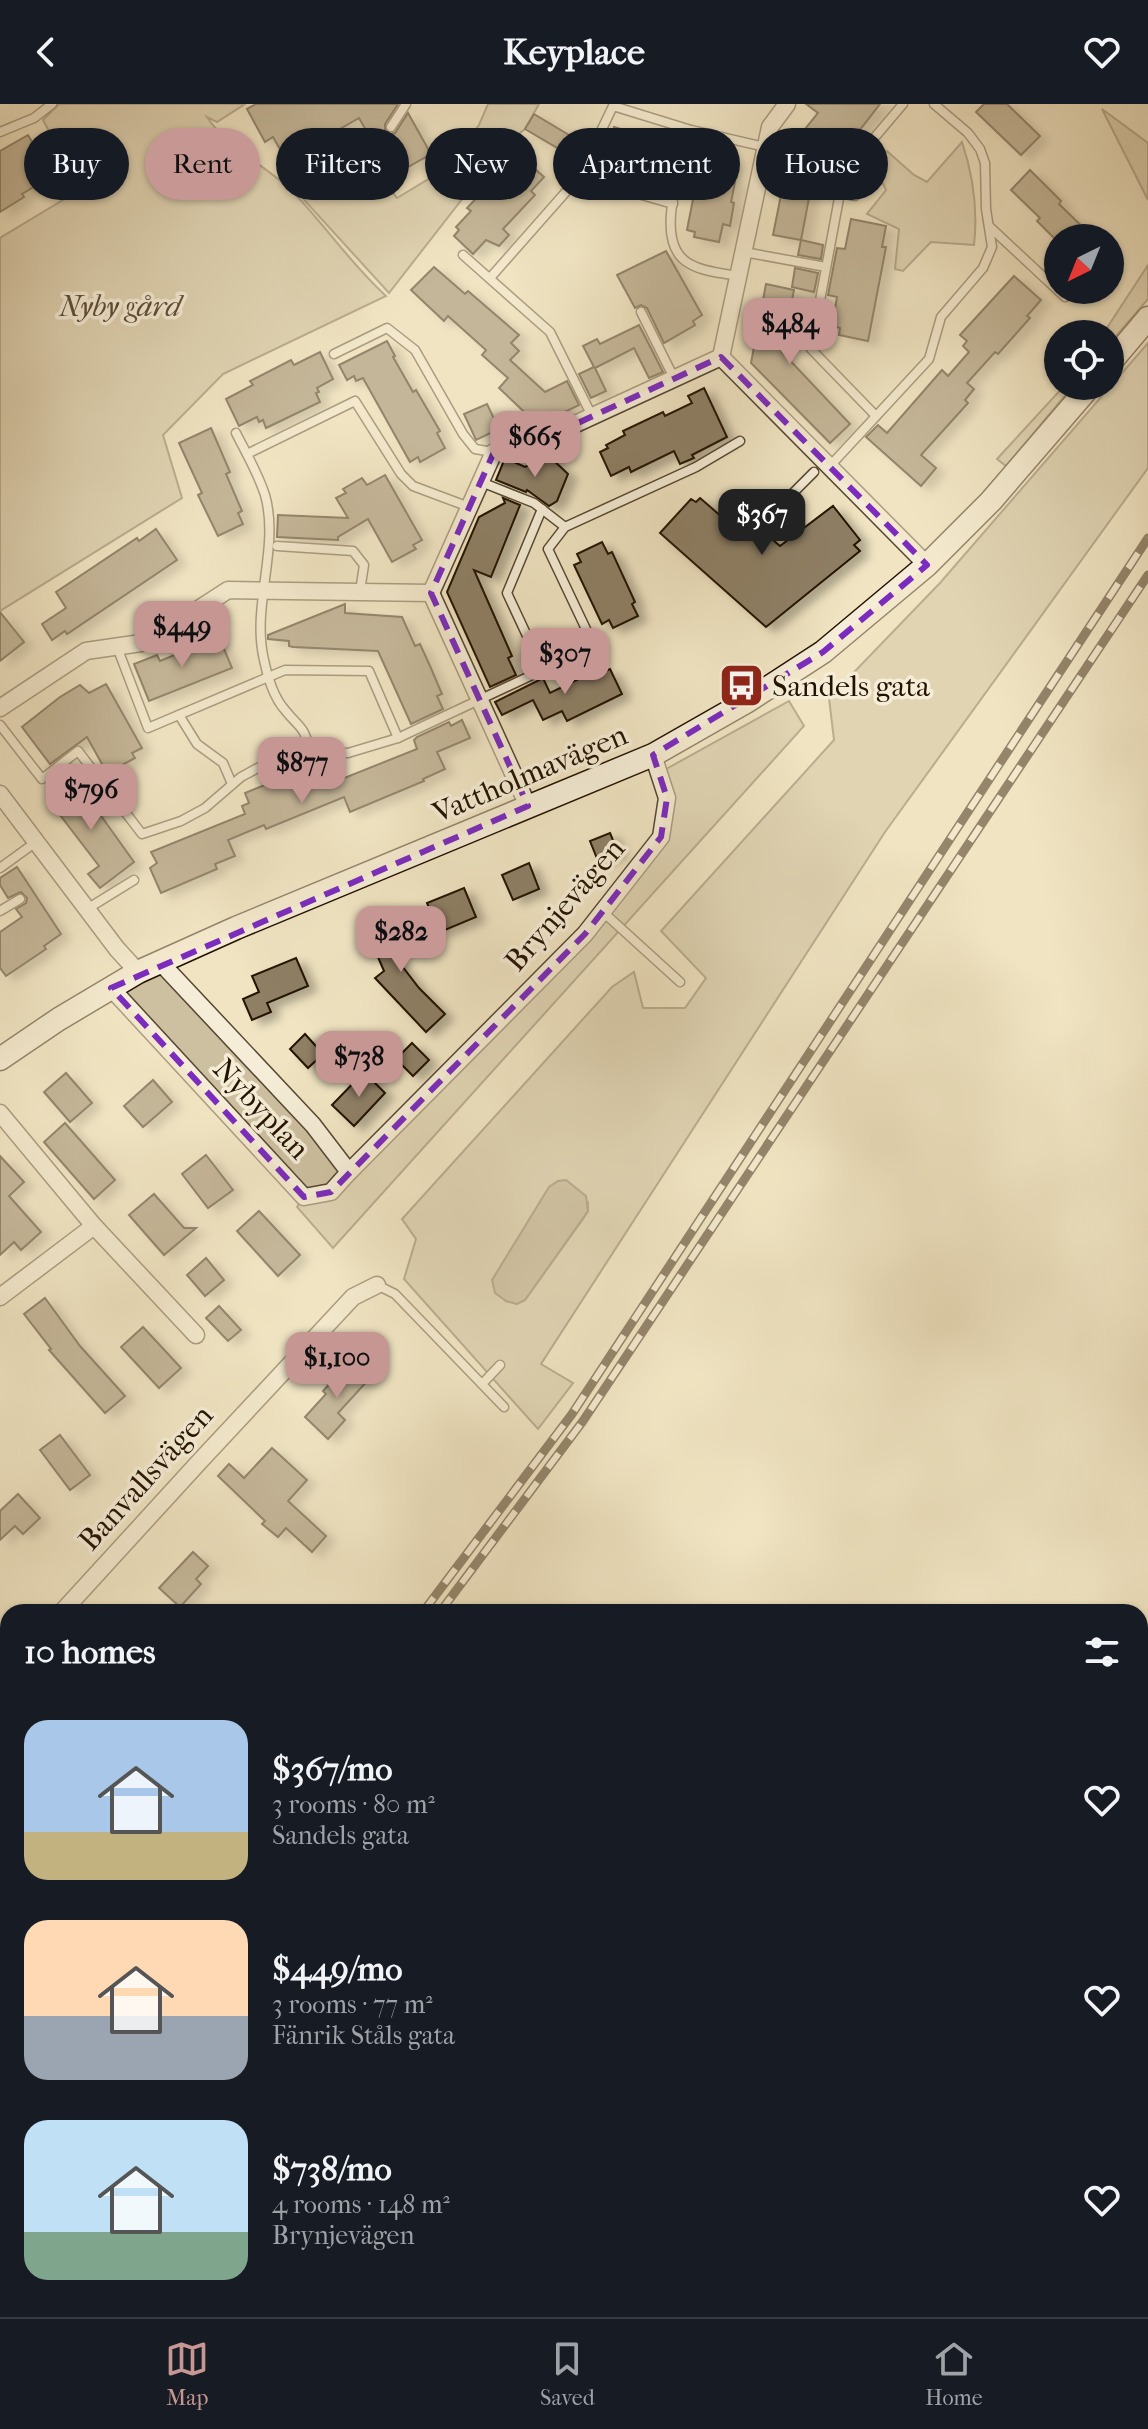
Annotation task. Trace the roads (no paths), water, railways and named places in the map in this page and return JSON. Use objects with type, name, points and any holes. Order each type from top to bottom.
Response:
[{"type":"main road","points":[[1124,346],[1148,318]]},
{"type":"main road","name":"Vattholmavägen","points":[[0,1059],[138,972],[236,928],[653,755],[746,702],[812,659],[927,565],[991,501],[1078,400]]},
{"type":"street","points":[[770,128],[787,104]]},
{"type":"street","points":[[721,357],[756,195]]},
{"type":"street","points":[[528,806],[431,593],[494,452],[520,437],[543,439],[721,357]]},
{"type":"street","points":[[721,357],[822,469],[927,565]]},
{"type":"street","points":[[0,708],[86,651],[148,642],[228,590],[431,593]]},
{"type":"street","name":"Brynjevägen","points":[[349,1172],[585,934],[661,837],[667,798],[653,755]]},
{"type":"street","points":[[0,794],[138,972]]},
{"type":"street","name":"Nybyplan","points":[[111,988],[304,1197],[331,1192],[349,1172],[313,1125],[160,962]]},
{"type":"street","points":[[0,1113],[94,1226],[196,1335]]},
{"type":"street","points":[[0,1297],[94,1226]]},
{"type":"street","name":"Banvallsvägen","points":[[69,1604],[353,1297],[377,1285]]},
{"type":"lane","points":[[0,132],[34,118],[52,104]]},
{"type":"lane","points":[[391,127],[406,104]]},
{"type":"lane","points":[[876,416],[811,349],[840,193],[855,196],[864,150],[903,104]]},
{"type":"lane","points":[[762,530],[774,512],[876,416],[929,359],[941,317],[987,260],[992,247],[986,209],[985,163],[980,149],[968,133],[934,104]]},
{"type":"lane","points":[[601,128],[612,105],[685,128]]},
{"type":"lane","points":[[490,278],[559,200]]},
{"type":"lane","points":[[659,200],[673,204]]},
{"type":"lane","points":[[674,200],[669,229],[675,249],[686,263],[739,276]]},
{"type":"lane","points":[[990,228],[1044,278]]},
{"type":"lane","points":[[744,252],[826,267]]},
{"type":"lane","points":[[463,255],[550,332],[592,416]]},
{"type":"lane","points":[[641,312],[675,378]]},
{"type":"lane","points":[[334,354],[387,328],[415,350],[463,434],[475,449],[494,452]]},
{"type":"lane","points":[[247,454],[355,401],[401,474],[413,486],[469,507]]},
{"type":"lane","points":[[236,433],[265,495],[268,523],[261,645],[269,676],[284,710],[306,732],[310,751]]},
{"type":"lane","points":[[0,725],[42,779],[78,751],[142,834],[181,821],[205,808],[232,784],[265,764],[310,751],[348,753],[398,738],[594,646],[548,549],[565,527],[696,467],[740,441]]},
{"type":"lane","points":[[480,482],[534,503],[565,527]]},
{"type":"lane","points":[[542,509],[507,593],[543,670]]},
{"type":"lane","points":[[277,546],[353,551],[364,565],[360,592]]},
{"type":"lane","points":[[117,646],[148,728],[285,670],[369,671],[398,738]]},
{"type":"lane","points":[[179,715],[197,744],[223,763],[232,784]]},
{"type":"lane","points":[[0,868],[36,842]]},
{"type":"lane","points":[[87,909],[134,880]]},
{"type":"lane","points":[[0,911],[20,899]]},
{"type":"lane","points":[[603,911],[680,982]]},
{"type":"lane","points":[[377,1285],[395,1294],[504,1407]]},
{"type":"lane","points":[[482,1384],[500,1365]]},
{"type":"railway","points":[[429,1604],[572,1414],[1148,538]]},
{"type":"railway","points":[[446,1604],[583,1421],[1148,575]]},
{"type":"place","name":"Sandels gata","points":[[741,686]]},
{"type":"park label","name":"Nyby gård","points":[[120,306]]}]
